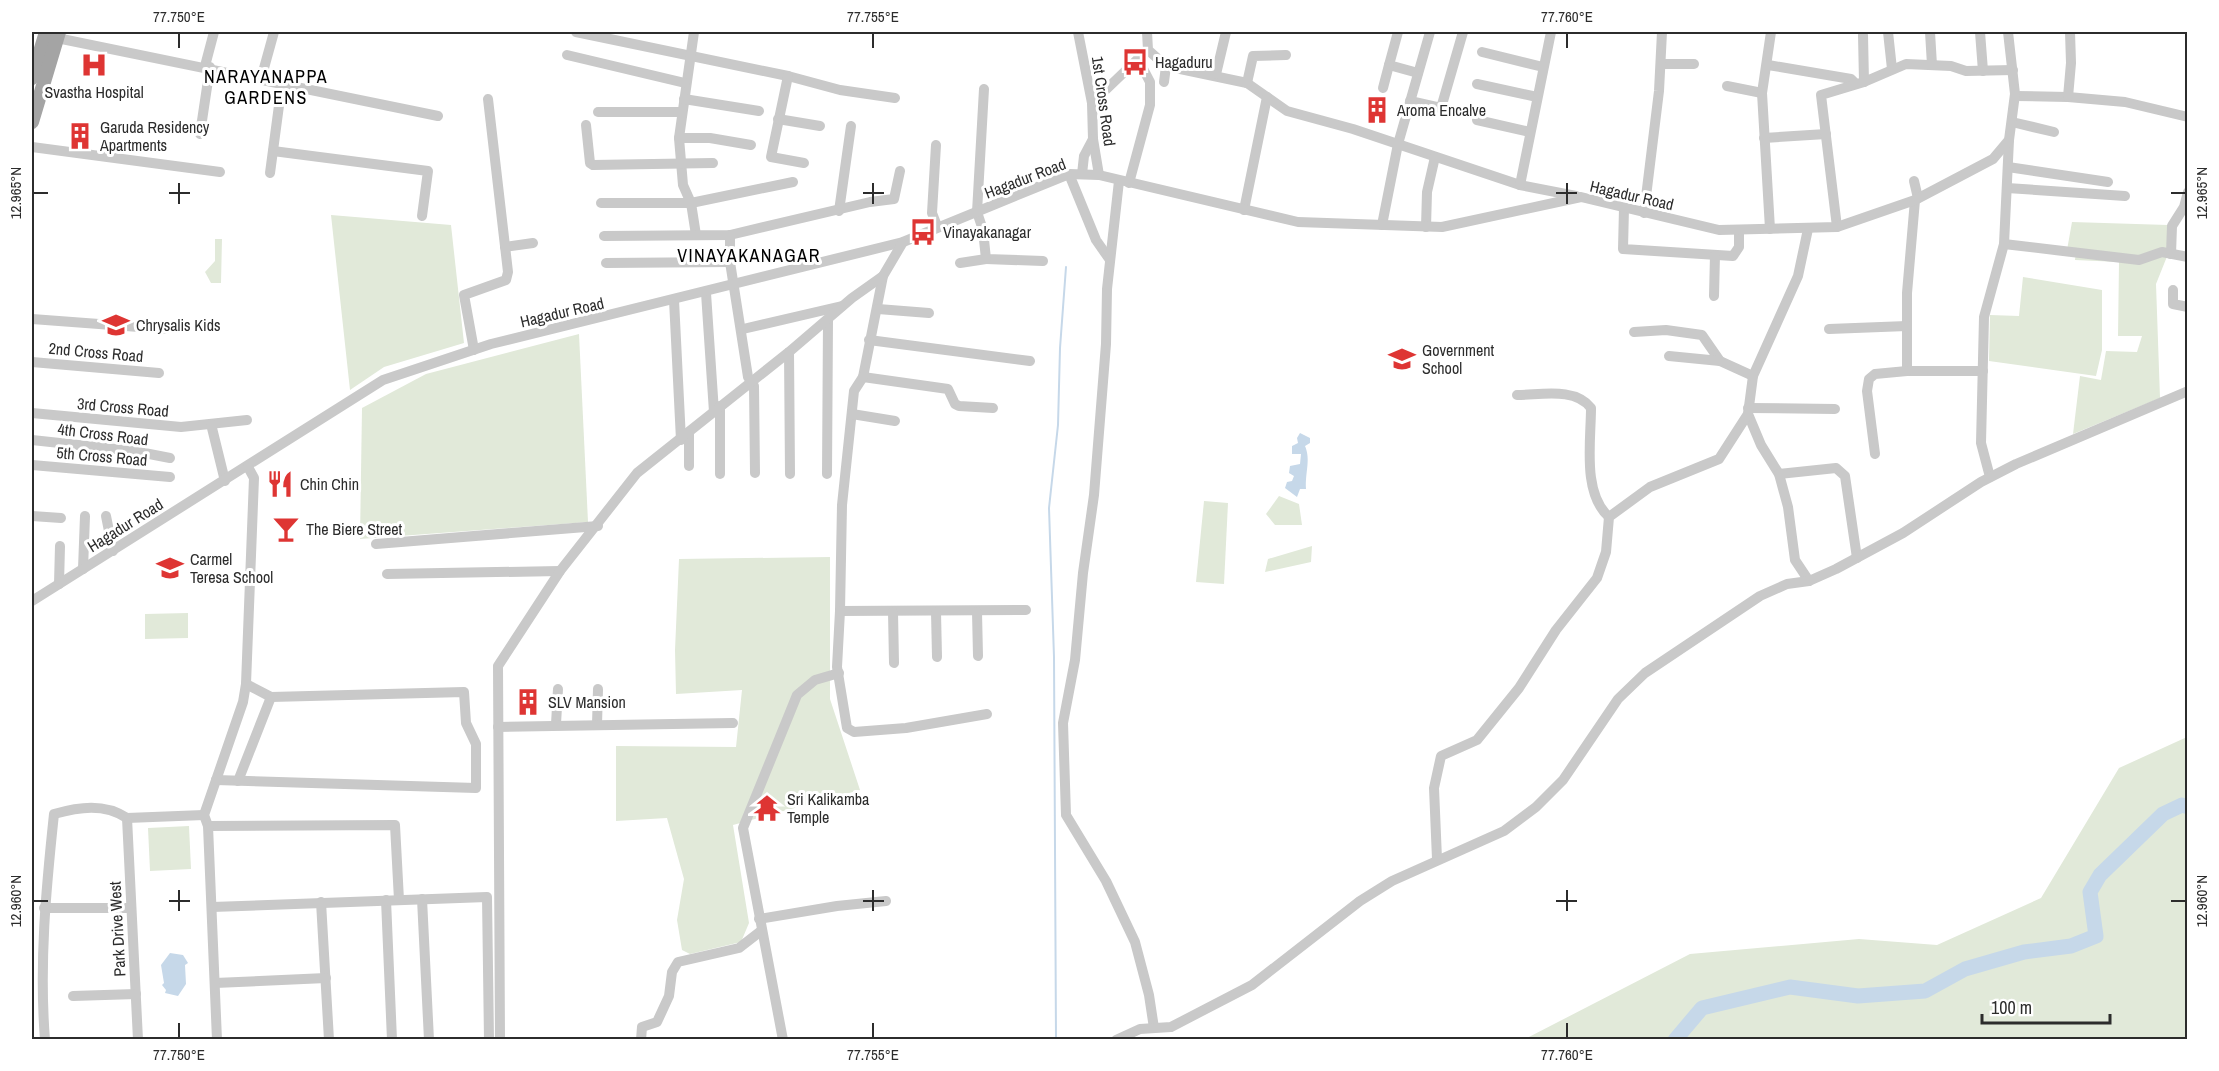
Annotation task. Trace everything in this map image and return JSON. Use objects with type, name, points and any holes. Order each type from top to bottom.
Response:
[{"type":"main road","points":[[32,78],[54,34]]},
{"type":"main road","points":[[32,122],[54,34]]},
{"type":"street","points":[[200,134],[207,67],[214,32]]},
{"type":"street","points":[[261,79],[274,32]]},
{"type":"street","points":[[576,32],[788,76],[840,90],[895,98]]},
{"type":"street","points":[[694,32],[685,82],[679,138],[683,185],[691,203],[696,235]]},
{"type":"street","name":"1st Cross Road","points":[[1078,32],[1092,103],[1093,139],[1099,175]]},
{"type":"street","points":[[1147,32],[1148,50],[1166,66],[1216,74],[1247,82],[1287,111],[1398,144],[1520,185],[1581,197]]},
{"type":"street","points":[[1216,74],[1226,32]]},
{"type":"street","points":[[1383,88],[1398,32]]},
{"type":"street","points":[[1382,225],[1398,144],[1430,32]]},
{"type":"street","points":[[1410,101],[1441,108],[1463,32]]},
{"type":"street","points":[[1520,185],[1551,32]]},
{"type":"street","points":[[1644,213],[1661,64],[1662,32]]},
{"type":"street","points":[[1770,229],[1762,93],[1768,65],[1771,32]]},
{"type":"street","points":[[1888,32],[1892,69]]},
{"type":"street","points":[[1930,32],[1932,65]]},
{"type":"street","points":[[1980,32],[1983,71]]},
{"type":"street","points":[[1990,477],[1982,443],[1984,317],[2004,244],[2009,140],[2015,96],[2008,32]]},
{"type":"street","points":[[2068,97],[2071,63],[2070,32]]},
{"type":"street","points":[[54,34],[438,116]]},
{"type":"street","points":[[1860,83],[1863,35]]},
{"type":"street","points":[[1092,103],[1148,50]]},
{"type":"street","points":[[1482,52],[1543,67]]},
{"type":"street","points":[[567,55],[685,82]]},
{"type":"street","points":[[1247,82],[1253,56],[1286,55]]},
{"type":"street","points":[[1138,59],[1150,82],[1150,105],[1124,182],[1110,260],[1094,495],[1083,573],[1075,660],[1064,723],[1066,815],[1106,881],[1135,942],[1149,995],[1154,1028]]},
{"type":"street","points":[[1661,64],[1694,64]]},
{"type":"street","points":[[1837,227],[1821,95],[1860,83],[1906,64],[1983,71],[2013,70]]},
{"type":"street","points":[[1389,65],[1418,73]]},
{"type":"street","points":[[1768,65],[1851,79],[1860,83]]},
{"type":"street","points":[[1164,82],[1166,66]]},
{"type":"street","points":[[788,76],[771,157],[804,163]]},
{"type":"street","points":[[270,173],[282,83]]},
{"type":"street","points":[[1477,84],[1537,97]]},
{"type":"street","points":[[1727,86],[1762,93]]},
{"type":"street","points":[[984,89],[977,212],[983,230],[986,259]]},
{"type":"street","points":[[2015,96],[2068,97],[2126,102],[2187,117]]},
{"type":"street","points":[[1244,210],[1267,97]]},
{"type":"street","points":[[474,350],[464,295],[506,280],[508,272],[488,99]]},
{"type":"street","points":[[684,99],[759,111]]},
{"type":"street","points":[[598,112],[682,112]]},
{"type":"street","points":[[778,119],[820,126]]},
{"type":"street","points":[[1477,120],[1530,132]]},
{"type":"street","points":[[2012,122],[2054,132]]},
{"type":"street","points":[[586,125],[590,163],[593,165],[713,163]]},
{"type":"street","points":[[839,211],[851,126]]},
{"type":"street","points":[[1764,138],[1826,134]]},
{"type":"street","points":[[679,138],[710,138],[751,145]]},
{"type":"street","points":[[1082,174],[1084,156],[1093,139]]},
{"type":"street","name":"Hagadur Road","points":[[32,601],[383,380],[474,350],[903,242],[1069,174],[1099,175],[1298,222],[1442,227],[1581,197],[1719,230],[1808,229],[1837,227],[1917,199],[1993,159],[2009,140]]},
{"type":"street","points":[[936,145],[932,213],[938,226]]},
{"type":"street","points":[[32,147],[220,172]]},
{"type":"street","points":[[273,151],[428,171],[422,216]]},
{"type":"street","points":[[1426,226],[1426,204],[1435,157]]},
{"type":"street","points":[[2008,167],[2108,182]]},
{"type":"street","points":[[604,236],[730,235],[839,211],[870,201],[894,199],[900,171]]},
{"type":"street","points":[[1069,174],[1096,240],[1110,260]]},
{"type":"street","points":[[1907,371],[1907,293],[1917,199],[1914,181]]},
{"type":"street","points":[[601,203],[691,203],[793,182]]},
{"type":"street","points":[[2007,188],[2125,196]]},
{"type":"street","points":[[2171,254],[2172,226],[2184,207],[2187,192]]},
{"type":"street","points":[[1624,208],[1623,249],[1733,256],[1739,247],[1739,230]]},
{"type":"street","points":[[1437,859],[1434,788],[1441,756],[1477,740],[1519,688],[1556,630],[1597,578],[1606,552],[1609,517],[1650,487],[1719,459],[1748,411],[1753,376],[1798,276],[1808,229]]},
{"type":"street","points":[[730,235],[730,262],[751,381],[754,386],[755,473]]},
{"type":"street","points":[[903,242],[883,276],[878,309],[862,377],[854,391],[842,505],[839,673],[847,728],[854,732],[906,728],[987,714]]},
{"type":"street","points":[[505,247],[533,243]]},
{"type":"street","points":[[2004,244],[2139,260],[2162,252],[2187,257]]},
{"type":"street","points":[[1714,296],[1715,255]]},
{"type":"street","points":[[960,264],[986,259],[1042,261]]},
{"type":"street","points":[[606,263],[730,262]]},
{"type":"street","points":[[500,1040],[498,666],[560,571],[598,526],[637,473],[789,352],[843,305],[883,276]]},
{"type":"street","points":[[2174,290],[2173,304],[2187,307]]},
{"type":"street","points":[[706,293],[717,409],[720,474]]},
{"type":"street","points":[[674,300],[689,466]]},
{"type":"street","points":[[743,329],[843,305]]},
{"type":"street","points":[[878,309],[929,313]]},
{"type":"street","points":[[32,319],[166,329]]},
{"type":"street","points":[[827,474],[828,320]]},
{"type":"street","points":[[1829,329],[1907,326]]},
{"type":"street","points":[[1634,332],[1666,330],[1702,335],[1720,361]]},
{"type":"street","points":[[869,340],[1030,361]]},
{"type":"street","points":[[789,352],[790,474]]},
{"type":"street","points":[[1670,356],[1720,361],[1753,376]]},
{"type":"street","name":"2nd Cross Road","points":[[32,362],[159,373]]},
{"type":"street","points":[[1875,454],[1867,391],[1869,379],[1875,374],[1907,371],[1983,371]]},
{"type":"street","points":[[862,377],[948,389],[955,404],[959,406],[993,408]]},
{"type":"street","points":[[1116,1040],[1140,1029],[1171,1027],[1252,985],[1360,901],[1392,880],[1503,831],[1536,807],[1563,780],[1613,706],[1644,673],[1760,596],[1787,584],[1809,581],[1857,558],[1911,528],[1990,477],[2187,390]]},
{"type":"street","points":[[1516,395],[1575,395],[1584,399],[1591,408],[1594,492],[1600,509],[1609,517]]},
{"type":"street","points":[[1748,411],[1835,409]]},
{"type":"street","points":[[1748,411],[1761,445],[1779,474],[1788,507],[1794,560],[1809,581]]},
{"type":"street","name":"3rd Cross Road","points":[[32,413],[181,427],[247,420]]},
{"type":"street","points":[[852,414],[895,421]]},
{"type":"street","points":[[211,424],[225,481]]},
{"type":"street","name":"4th Cross Road","points":[[32,440],[134,451],[170,458]]},
{"type":"street","name":"5th Cross Road","points":[[32,465],[170,477]]},
{"type":"street","points":[[217,1040],[206,820],[216,780],[243,702],[246,684],[254,478],[248,467]]},
{"type":"street","points":[[1779,474],[1836,468],[1842,471],[1845,476],[1857,558]]},
{"type":"street","points":[[32,516],[61,518]]},
{"type":"street","points":[[83,569],[85,516]]},
{"type":"street","points":[[106,516],[113,551]]},
{"type":"street","points":[[376,544],[598,526]]},
{"type":"street","points":[[59,584],[60,546]]},
{"type":"street","points":[[387,574],[560,571]]},
{"type":"street","points":[[840,611],[1026,610]]},
{"type":"street","points":[[893,612],[894,663]]},
{"type":"street","points":[[936,612],[937,657]]},
{"type":"street","points":[[977,612],[978,656]]},
{"type":"street","points":[[783,1040],[761,931],[744,828],[747,815],[797,695],[815,680],[839,673]]},
{"type":"street","points":[[216,780],[476,788],[476,744],[466,723],[464,692],[271,697],[246,684]]},
{"type":"street","points":[[556,724],[558,689]]},
{"type":"street","points":[[597,725],[598,689]]},
{"type":"street","points":[[238,781],[271,697]]},
{"type":"street","points":[[498,727],[556,724],[734,723]]},
{"type":"street","points":[[45,1040],[42,1006],[44,908],[54,814],[79,807],[113,809],[127,818],[395,825],[399,900]]},
{"type":"street","name":"Park Drive West","points":[[127,818],[138,1040]]},
{"type":"street","points":[[212,907],[487,897],[489,1040]]},
{"type":"street","points":[[422,899],[429,1040]]},
{"type":"street","points":[[386,900],[392,1040]]},
{"type":"street","points":[[759,920],[837,906],[886,901]]},
{"type":"street","points":[[321,902],[329,1040]]},
{"type":"street","points":[[44,908],[131,908]]},
{"type":"street","points":[[641,1040],[642,1027],[657,1022],[669,996],[672,972],[678,962],[739,948],[761,931]]},
{"type":"street","points":[[215,983],[326,978]]},
{"type":"street","points":[[73,996],[136,994]]},
{"type":"green space","points":[[331,215],[451,225],[464,343],[384,367],[350,390]]},
{"type":"green space","points":[[2072,222],[2168,225],[2168,254],[2156,284],[2160,398],[2073,434],[2080,376],[2101,380],[2106,351],[2137,352],[2142,336],[2118,336],[2119,262],[2075,260],[2076,250],[2067,250]]},
{"type":"green space","points":[[215,239],[222,239],[221,283],[211,283],[205,272],[215,261]]},
{"type":"green space","points":[[2023,277],[2102,290],[2102,350],[2096,376],[1989,361],[1990,315],[2019,316]]},
{"type":"green space","points":[[579,334],[588,522],[360,539],[362,408],[426,374]]},
{"type":"green space","points":[[1279,496],[1299,504],[1302,525],[1275,525],[1266,514]]},
{"type":"green space","points":[[1204,501],[1228,503],[1224,584],[1196,582]]},
{"type":"green space","points":[[1312,546],[1311,562],[1265,572],[1268,559]]},
{"type":"green space","points":[[830,557],[830,699],[860,790],[733,825],[749,923],[741,942],[690,954],[682,950],[677,920],[684,879],[667,818],[616,821],[616,746],[736,747],[742,690],[676,694],[675,650],[679,559]]},
{"type":"green space","points":[[188,613],[188,638],[145,639],[145,614]]},
{"type":"green space","points":[[2187,737],[2187,1039],[1525,1039],[1690,954],[1859,939],[1937,945],[2041,898],[2119,768]]},
{"type":"green space","points":[[189,826],[191,869],[150,871],[148,828]]},
{"type":"water","points":[[1300,433],[1310,438],[1310,443],[1305,446],[1308,461],[1306,489],[1300,489],[1297,497],[1285,488],[1287,482],[1292,481],[1294,476],[1289,473],[1290,466],[1300,464],[1301,454],[1292,454],[1292,446],[1298,443],[1297,438]]},
{"type":"water","points":[[170,953],[183,955],[188,963],[185,965],[186,984],[178,996],[165,993],[166,990],[162,985],[164,983],[161,965]]},
{"type":"waterway","points":[[1056,1040],[1054,657],[1049,508],[1058,425],[1060,348],[1066,267]]},
{"type":"waterway","points":[[1675,1040],[1702,1008],[1790,987],[1858,996],[1925,991],[1965,969],[2024,952],[2071,946],[2096,936],[2090,892],[2100,875],[2163,814],[2182,805],[2188,807]]},
{"type":"waterway","points":[[1676,1036],[1678,1040]]},
{"type":"place","name":"Hagaduru","points":[[1135,62]]},
{"type":"place","name":"Svastha Hospital","points":[[94,65]]},
{"type":"place","name":"Aroma Encalve","points":[[1377,110]]},
{"type":"place","name":"Garuda Residency Apartments","points":[[80,136]]},
{"type":"place","name":"Vinayakanagar","points":[[923,232]]},
{"type":"place","name":"Chrysalis Kids","points":[[116,325]]},
{"type":"place","name":"Government School","points":[[1402,359]]},
{"type":"place","name":"Chin Chin","points":[[280,484]]},
{"type":"place","name":"The Biere Street","points":[[286,529]]},
{"type":"place","name":"Carmel Teresa School","points":[[170,568]]},
{"type":"place","name":"SLV Mansion","points":[[528,702]]},
{"type":"place","name":"Sri Kalikamba Temple","points":[[767,808]]},
{"type":"district","name":"NARAYANAPPA GARDENS","points":[[266,88]]},
{"type":"district","name":"VINAYAKANAGAR","points":[[749,256]]}]
